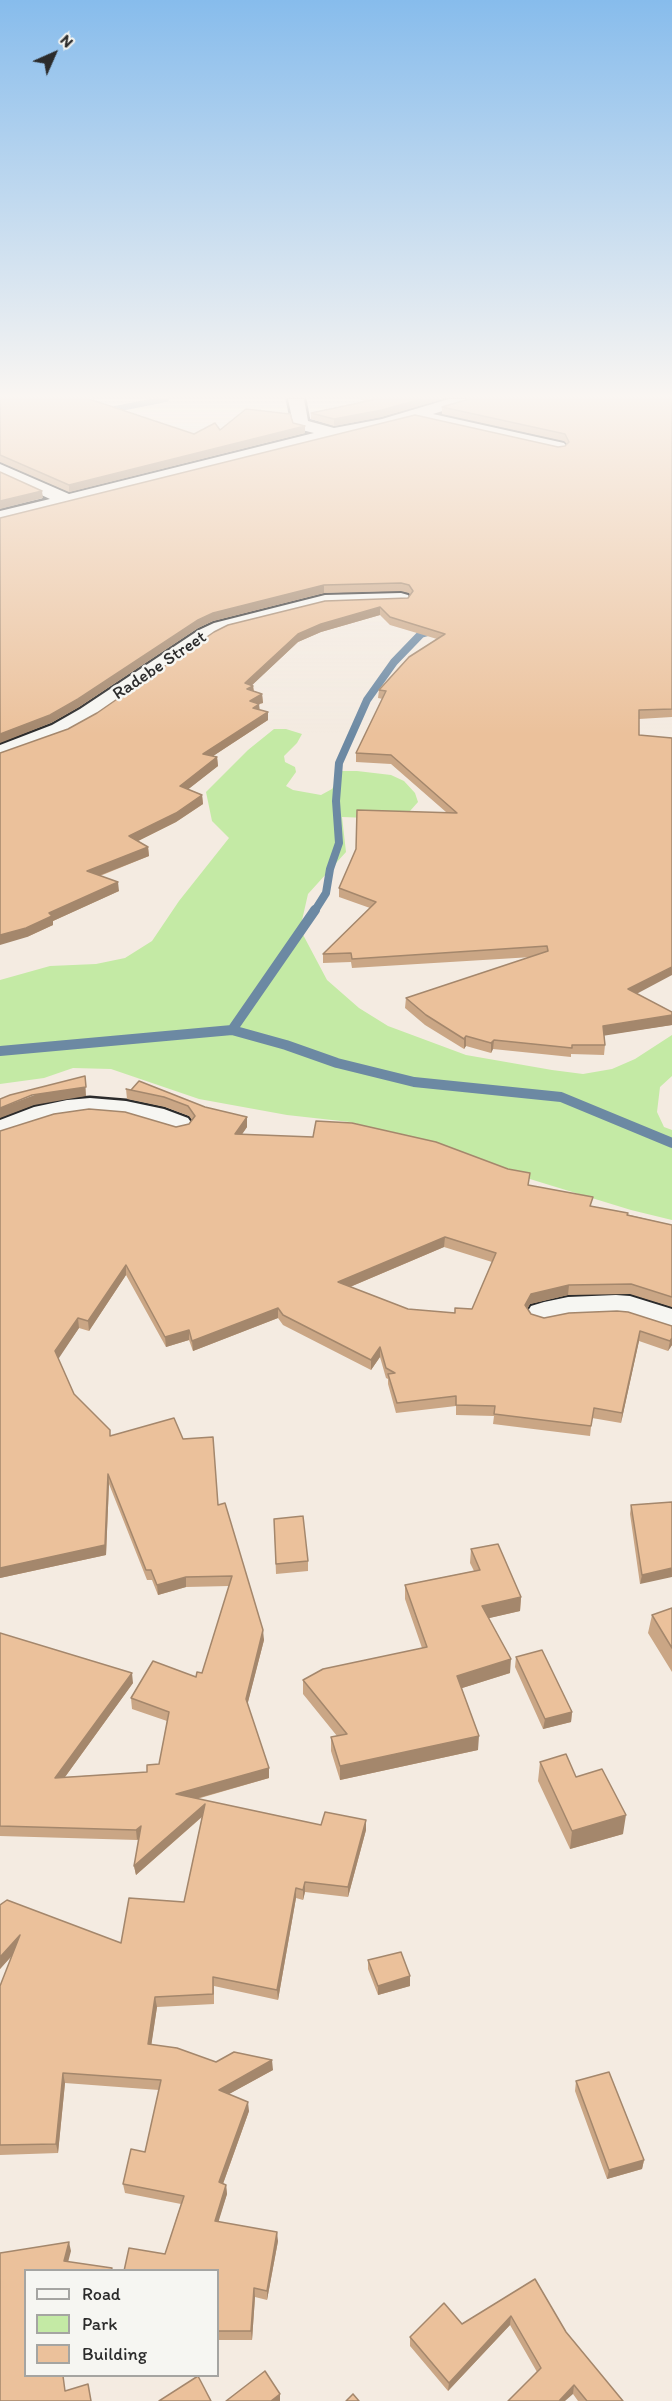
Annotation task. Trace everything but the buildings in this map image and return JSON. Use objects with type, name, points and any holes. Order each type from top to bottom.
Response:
[{"type":"street","points":[[0,517],[23,511]]},
{"type":"street","name":"Radebe Street","points":[[0,753],[38,740],[79,719],[206,634],[221,627],[325,601],[401,599]]},
{"type":"street","points":[[0,1131],[45,1114],[90,1107],[126,1110],[153,1116],[177,1125]]},
{"type":"street","points":[[544,1314],[568,1309],[616,1306],[630,1308],[672,1322]]},
{"type":"green space","points":[[274,729],[286,729],[302,734],[297,743],[284,756],[285,762],[295,767],[296,772],[286,786],[293,790],[321,795],[332,789],[342,771],[357,771],[391,775],[404,781],[415,793],[418,802],[410,811],[396,819],[342,817],[346,852],[308,894],[300,929],[327,980],[359,1008],[388,1026],[466,1055],[552,1070],[583,1074],[612,1069],[635,1059],[672,1035],[672,1076],[660,1087],[657,1112],[664,1127],[672,1130],[672,1220],[631,1210],[507,1172],[405,1137],[350,1122],[287,1115],[199,1099],[111,1069],[73,1068],[44,1078],[0,1084],[0,980],[50,966],[96,964],[125,958],[152,941],[179,901],[229,838],[212,821],[206,792],[248,750]]},
{"type":"waterway","points":[[314,912],[326,893],[330,869],[339,843],[336,801],[339,763],[367,700],[394,662],[421,634],[435,630]]},
{"type":"waterway","points":[[232,1030],[315,910]]},
{"type":"waterway","points":[[0,1051],[232,1030]]},
{"type":"waterway","points":[[232,1030],[286,1045],[337,1063],[414,1082],[561,1097],[672,1143]]}]
